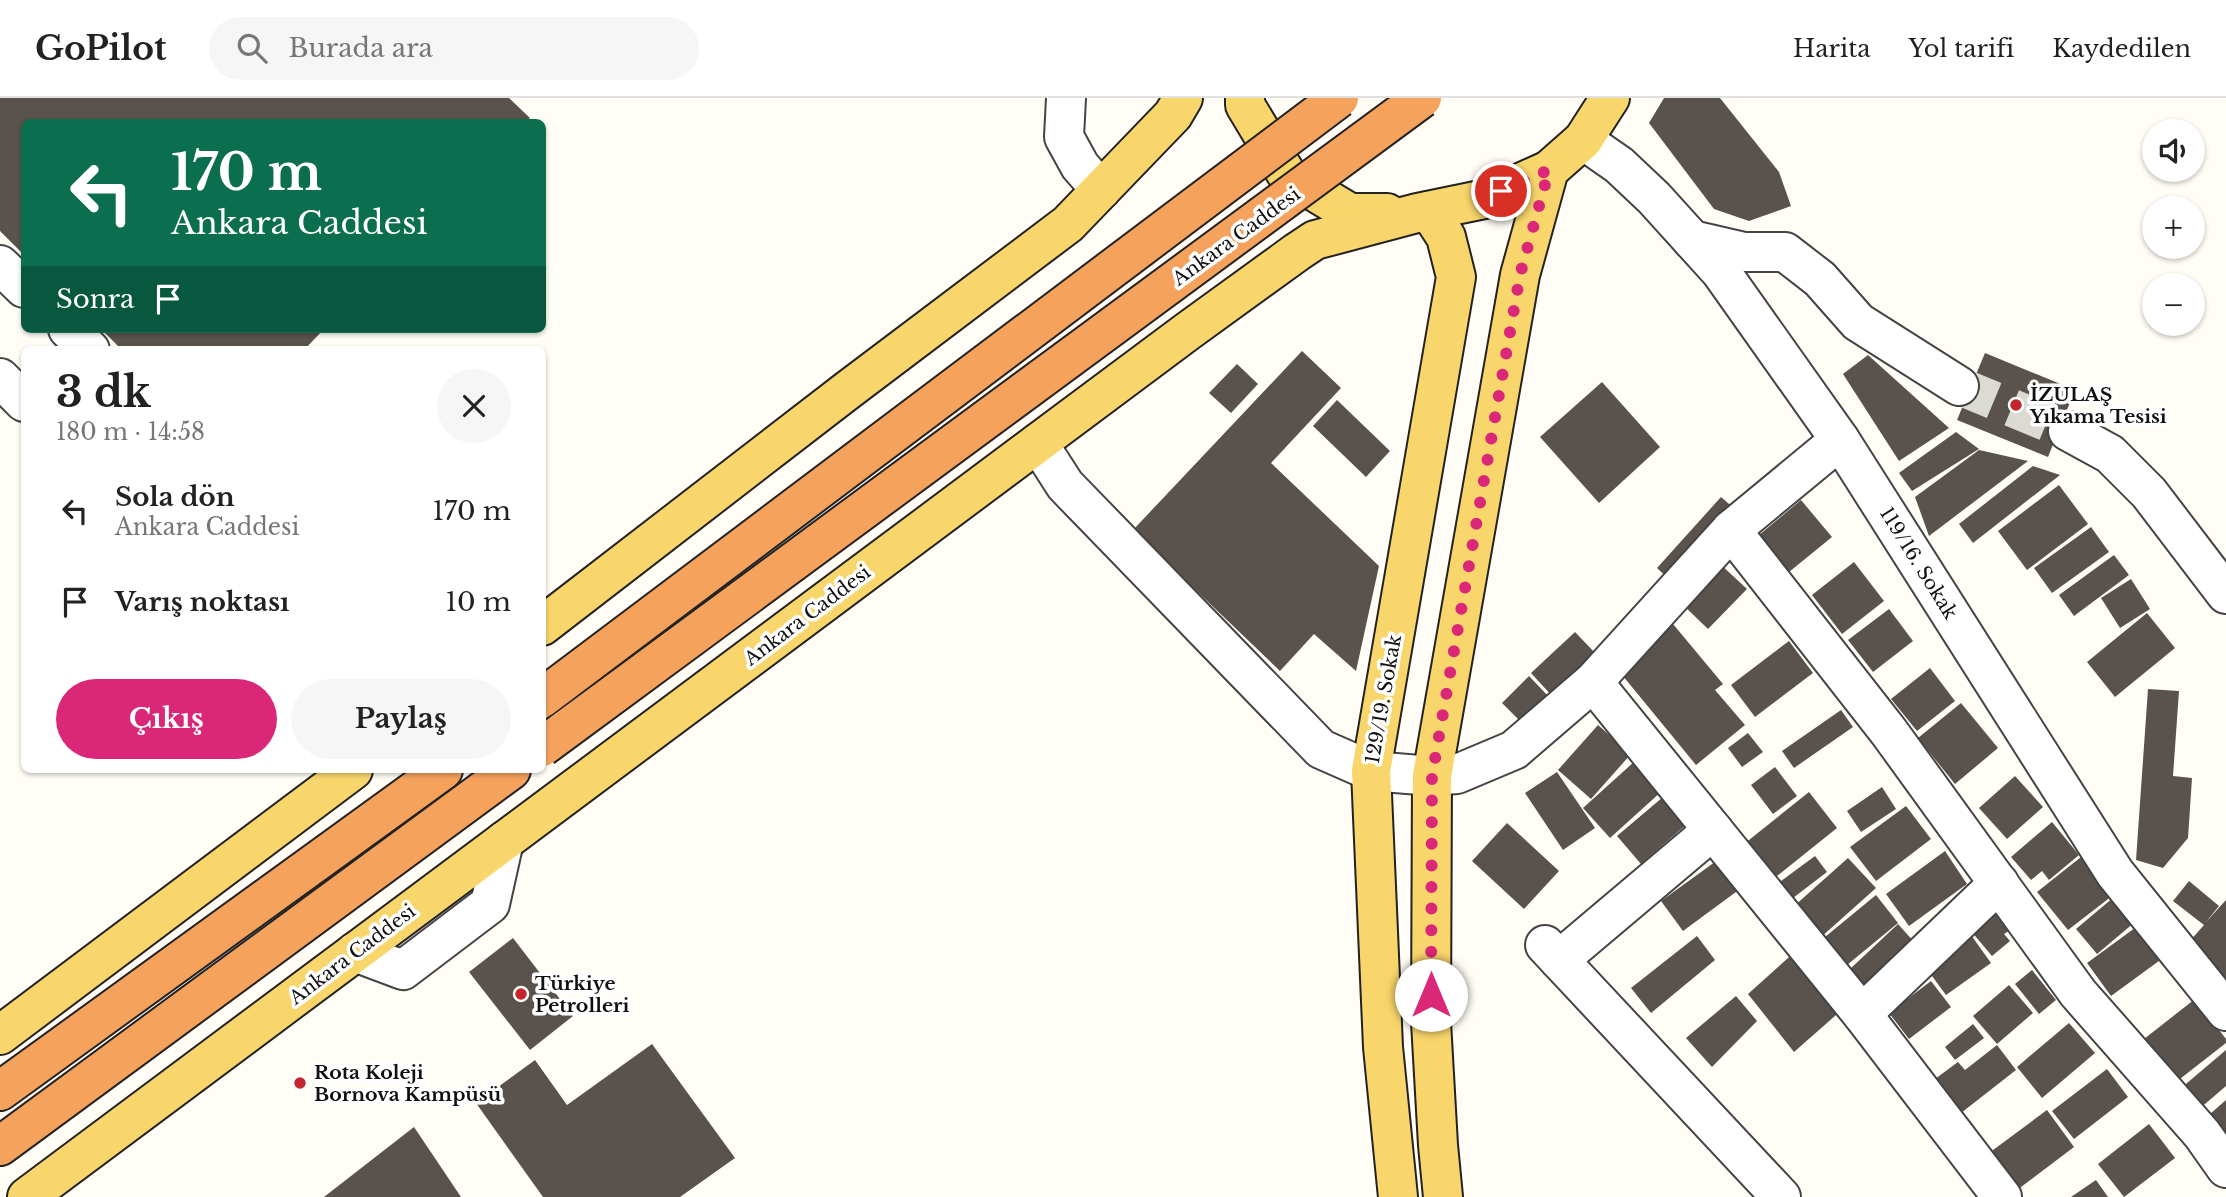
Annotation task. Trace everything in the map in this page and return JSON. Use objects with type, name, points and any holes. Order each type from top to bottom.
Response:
[{"type":"highway","points":[[546,695],[1339,98]]},
{"type":"highway","name":"Ankara Caddesi","points":[[546,744],[1422,98]]},
{"type":"highway","points":[[0,1091],[439,773]]},
{"type":"highway","points":[[0,1146],[508,773]]},
{"type":"main road","points":[[546,623],[1068,224],[1173,115],[1183,98]]},
{"type":"main road","points":[[1245,98],[1245,105],[1287,175],[1350,213],[1423,212]]},
{"type":"main road","name":"Ankara Caddesi","points":[[27,1197],[1188,331],[1315,240],[1485,199],[1549,170],[1583,140],[1611,98]]},
{"type":"main road","points":[[1443,1197],[1431,1022],[1432,776],[1520,275],[1549,170]]},
{"type":"main road","name":"129/19. Sokak","points":[[1398,1197],[1383,1047],[1371,771],[1456,277],[1446,237],[1423,212]]},
{"type":"main road","points":[[0,1035],[349,773]]},
{"type":"street","points":[[1066,98],[1064,136],[1080,166],[1101,190]]},
{"type":"street","name":"119/16. Sokak","points":[[1583,140],[1619,165],[1721,272],[1840,440],[2115,873],[2226,1011]]},
{"type":"street","points":[[1692,240],[1744,252],[1785,252],[1820,279],[1858,322],[1959,386]]},
{"type":"street","points":[[0,265],[21,285]]},
{"type":"street","points":[[72,333],[86,346]]},
{"type":"street","points":[[0,378],[21,399]]},
{"type":"street","points":[[2068,431],[2110,454],[2149,493],[2226,594]]},
{"type":"street","points":[[1038,443],[1065,485],[1321,750],[1371,771],[1432,776],[1457,774],[1514,750],[1593,682],[1731,530],[1840,440]]},
{"type":"street","points":[[1731,530],[1889,732],[2078,993],[2202,1134],[2226,1168]]},
{"type":"street","points":[[1593,682],[1862,1014],[2002,1197]]},
{"type":"street","points":[[1713,831],[1552,952],[1781,1197]]},
{"type":"street","points":[[1862,1014],[1999,883]]},
{"type":"building","points":[[0,98],[509,98],[530,118],[21,119],[21,252],[0,231]]},
{"type":"building","points":[[1664,98],[1720,98],[1779,172],[1791,206],[1749,221],[1714,209],[1649,123]]},
{"type":"building","points":[[105,333],[320,333],[308,346],[118,346]]},
{"type":"building","points":[[1302,351],[1341,388],[1271,463],[1379,566],[1356,671],[1314,634],[1280,671],[1133,530]]},
{"type":"building","name":"İZULAŞ Yıkama Tesisi","points":[[1985,353],[2075,390],[2048,457],[1957,420]]},
{"type":"building","points":[[1868,355],[1949,428],[1899,461],[1843,374]]},
{"type":"building","points":[[1237,364],[1258,384],[1231,413],[1209,393]]},
{"type":"building","points":[[1602,382],[1660,447],[1599,503],[1540,437]]},
{"type":"building","points":[[1337,400],[1390,451],[1366,477],[1313,426]]},
{"type":"building","points":[[1956,432],[1979,449],[1912,491],[1899,473]]},
{"type":"building","points":[[1979,450],[2028,461],[1929,536],[1915,497]]},
{"type":"building","points":[[2033,466],[2060,475],[1973,543],[1959,524]]},
{"type":"building","points":[[2059,485],[2088,524],[2027,570],[1998,531]]},
{"type":"building","points":[[1721,497],[1736,510],[1672,582],[1657,568]]},
{"type":"building","points":[[1801,500],[1832,537],[1789,572],[1759,535]]},
{"type":"building","points":[[2091,527],[2109,552],[2052,593],[2034,568]]},
{"type":"building","points":[[2114,555],[2129,575],[2074,616],[2059,595]]},
{"type":"building","points":[[1718,562],[1747,589],[1708,629],[1680,602]]},
{"type":"building","points":[[1854,562],[1884,601],[1842,634],[1812,595]]},
{"type":"building","points":[[2131,579],[2150,609],[2120,628],[2101,598]]},
{"type":"building","points":[[1889,609],[1913,641],[1873,672],[1848,640]]},
{"type":"building","points":[[2147,613],[2175,648],[2115,697],[2087,662]]},
{"type":"building","points":[[1673,624],[1723,684],[1715,690],[1745,725],[1696,765],[1618,670]]},
{"type":"building","points":[[1575,632],[1597,655],[1553,697],[1531,673]]},
{"type":"building","points":[[1789,641],[1813,673],[1755,717],[1731,685]]},
{"type":"building","points":[[1930,668],[1955,701],[1917,731],[1891,699]]},
{"type":"building","points":[[1529,676],[1549,697],[1522,723],[1502,703]]},
{"type":"building","points":[[2148,689],[2179,691],[2173,776],[2192,778],[2188,838],[2163,868],[2136,860]]},
{"type":"building","points":[[1961,703],[1998,748],[1955,784],[1918,738]]},
{"type":"building","points":[[1841,710],[1853,727],[1794,768],[1782,751]]},
{"type":"building","points":[[1598,725],[1631,754],[1591,799],[1558,770]]},
{"type":"building","points":[[1748,733],[1763,752],[1742,767],[1728,748]]},
{"type":"building","points":[[1635,761],[1662,791],[1610,838],[1583,808]]},
{"type":"building","points":[[1775,767],[1797,796],[1773,814],[1751,785]]},
{"type":"building","points":[[1557,772],[1595,828],[1563,850],[1525,793]]},
{"type":"building","points":[[2015,776],[2043,807],[2007,839],[1979,808]]},
{"type":"building","points":[[1882,787],[1896,809],[1861,832],[1847,811]]},
{"type":"building","points":[[1809,792],[1837,828],[1772,880],[1744,844]]},
{"type":"building","points":[[1663,797],[1687,824],[1641,864],[1617,836]]},
{"type":"building","points":[[1906,806],[1931,839],[1876,881],[1850,847]]},
{"type":"building","points":[[2052,822],[2079,855],[2049,880],[2042,871],[2031,880],[2011,857]]},
{"type":"building","points":[[1507,823],[1559,871],[1524,909],[1472,861]]},
{"type":"building","points":[[1945,851],[1967,884],[1909,926],[1886,894]]},
{"type":"building","points":[[1815,856],[1827,872],[1789,901],[1777,884]]},
{"type":"building","points":[[2081,857],[2112,896],[2068,930],[2037,892]]},
{"type":"building","points":[[1848,858],[1876,888],[1820,938],[1793,907]]},
{"type":"building","points":[[1719,859],[1740,889],[1683,931],[1661,901]]},
{"type":"building","points":[[2189,881],[2219,906],[2205,923],[2226,900],[2226,978],[2188,943],[2204,925],[2173,901]]},
{"type":"building","points":[[1876,895],[1898,923],[1847,965],[1825,937]]},
{"type":"building","points":[[2114,897],[2135,922],[2097,954],[2076,929]]},
{"type":"building","points":[[1988,905],[2009,931],[2004,934],[2010,941],[1992,956],[1965,924]]},
{"type":"building","points":[[1898,924],[1923,952],[1874,996],[1850,969]]},
{"type":"building","points":[[2139,925],[2163,958],[2111,996],[2087,963]]},
{"type":"building","points":[[1966,928],[1991,963],[1946,995],[1921,961]]},
{"type":"building","points":[[1697,936],[1715,960],[1651,1013],[1631,988]]},
{"type":"building","points":[[513,938],[573,1016],[530,1050],[469,972]]},
{"type":"building","points":[[1798,949],[1844,1008],[1794,1052],[1748,994]]},
{"type":"building","points":[[2032,970],[2056,1000],[2039,1014],[2015,984]]},
{"type":"building","points":[[1931,981],[1951,1007],[1909,1039],[1889,1013]]},
{"type":"building","points":[[2009,985],[2033,1013],[1997,1044],[1973,1016]]},
{"type":"building","points":[[1736,996],[1757,1021],[1712,1067],[1686,1038]]},
{"type":"building","points":[[2195,999],[2226,1039],[2226,1043],[2176,1082],[2144,1039]]},
{"type":"building","points":[[2069,1023],[2095,1053],[2042,1098],[2017,1067]]},
{"type":"building","points":[[1973,1024],[1984,1038],[1955,1060],[1945,1047]]},
{"type":"building","points":[[652,1044],[735,1158],[680,1197],[543,1197],[476,1103],[535,1060],[567,1105]]},
{"type":"building","points":[[1997,1045],[2016,1070],[1961,1113],[1935,1079],[1958,1062],[1965,1070]]},
{"type":"building","points":[[2226,1050],[2226,1086],[2198,1110],[2180,1089]]},
{"type":"building","points":[[2107,1069],[2128,1097],[2074,1139],[2052,1111]]},
{"type":"building","points":[[2226,1100],[2226,1133],[2210,1114]]},
{"type":"building","points":[[2047,1110],[2074,1147],[2017,1190],[1989,1153]]},
{"type":"building","points":[[2149,1124],[2175,1158],[2124,1197],[2098,1164]]},
{"type":"building","points":[[414,1127],[461,1197],[324,1197]]},
{"type":"building","points":[[2096,1180],[2108,1197],[2071,1197]]},
{"type":"tunnel","points":[[1959,386],[2068,431]]},
{"type":"place","name":"İZULAŞ Yıkama Tesisi","points":[[2016,405]]},
{"type":"place","name":"Türkiye Petrolleri","points":[[521,994]]},
{"type":"place","name":"Rota Koleji Bornova Kampüsü","points":[[300,1083]]},
{"type":"route","points":[[1431,995],[1432,776],[1520,275],[1549,170],[1501,191]]}]
